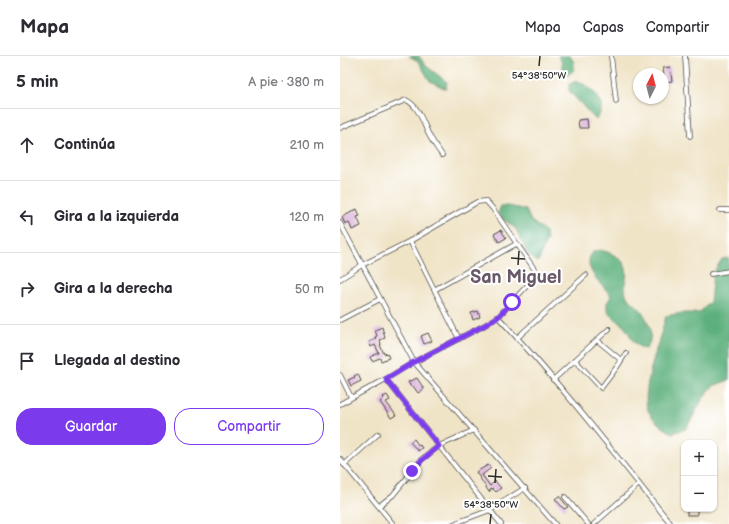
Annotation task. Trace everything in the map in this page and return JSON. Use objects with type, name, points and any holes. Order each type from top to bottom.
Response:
[{"type":"street","points":[[611,56],[616,101]]},
{"type":"street","points":[[685,56],[690,136]]},
{"type":"street","points":[[340,128],[406,100],[419,113],[425,123],[428,134],[442,155]]},
{"type":"street","points":[[340,280],[362,265],[410,242],[482,201],[486,201],[490,206],[535,270],[536,276],[498,317],[340,404]]},
{"type":"street","points":[[720,210],[729,210]]},
{"type":"street","points":[[340,223],[414,362],[555,524]]},
{"type":"street","points":[[410,242],[459,339]]},
{"type":"street","points":[[434,290],[516,244]]},
{"type":"street","points":[[711,274],[729,271]]},
{"type":"street","points":[[518,338],[586,275]]},
{"type":"street","points":[[340,320],[380,298]]},
{"type":"street","points":[[498,317],[518,338],[604,440],[671,524]]},
{"type":"street","points":[[553,380],[609,329]]},
{"type":"street","points":[[597,340],[621,360]]},
{"type":"street","points":[[575,360],[600,388],[626,353]]},
{"type":"street","points":[[340,375],[351,397]]},
{"type":"street","points":[[386,379],[501,524]]},
{"type":"street","points":[[378,506],[393,495],[422,460],[439,446],[474,430]]},
{"type":"street","points":[[344,465],[378,434]]},
{"type":"street","points":[[340,459],[393,524]]},
{"type":"street","points":[[594,524],[639,484]]},
{"type":"street","points":[[452,524],[490,510],[525,488]]},
{"type":"street","points":[[565,497],[588,524]]},
{"type":"green space","points":[[409,56],[419,56],[425,65],[447,82],[446,89],[430,81],[418,61]]},
{"type":"green space","points":[[558,56],[570,56],[574,62],[574,70],[568,75],[562,71],[562,63]]},
{"type":"green space","points":[[577,81],[589,88],[598,97],[601,108],[600,114],[596,120],[569,91],[569,84]]},
{"type":"green space","points":[[501,206],[509,206],[526,210],[531,221],[545,231],[547,239],[538,262],[526,251],[516,229],[498,213]]},
{"type":"green space","points":[[600,250],[616,256],[625,265],[626,294],[644,315],[649,326],[650,338],[646,349],[638,346],[622,324],[607,311],[607,303],[611,296],[597,280],[589,266],[589,259],[593,252]]},
{"type":"green space","points":[[729,258],[729,380],[713,386],[703,398],[686,429],[672,433],[655,421],[648,410],[646,402],[649,378],[666,316],[682,313],[699,313],[710,302],[713,273],[722,259]]},
{"type":"building","points":[[670,67],[672,81],[669,81],[669,68],[663,68]]},
{"type":"building","points":[[587,119],[588,128],[579,128],[578,120]]},
{"type":"building","points":[[357,209],[360,216],[357,217],[361,226],[352,230],[349,222],[345,224],[342,217]]},
{"type":"building","points":[[501,230],[506,238],[499,242],[494,234]]},
{"type":"building","points":[[478,311],[480,317],[473,320],[471,313]]},
{"type":"building","points":[[382,327],[385,338],[380,340],[380,345],[384,354],[387,353],[389,358],[381,361],[380,358],[372,361],[370,357],[379,353],[375,345],[371,347],[369,342],[376,339],[375,337],[377,336],[375,330]]},
{"type":"building","points":[[428,333],[432,341],[424,344],[421,336]]},
{"type":"building","points":[[358,374],[361,381],[351,386],[348,380]]},
{"type":"building","points":[[417,378],[424,389],[418,393],[408,382]]},
{"type":"building","points":[[387,395],[390,400],[386,402],[396,415],[391,418],[380,402],[384,398],[383,397]]},
{"type":"building","points":[[414,439],[422,448],[418,451],[410,442]]},
{"type":"building","points":[[488,465],[491,468],[482,475],[490,486],[495,481],[501,488],[496,492],[492,488],[489,492],[476,472]]},
{"type":"building","points":[[559,496],[568,507],[564,509],[555,499]]},
{"type":"building","points":[[687,512],[697,512],[697,515],[687,515]]},
{"type":"district","name":"San Miguel","points":[[516,277]]},
{"type":"route","points":[[412,471],[422,460],[439,446],[386,379],[414,362],[485,325],[498,317],[512,302]]}]
